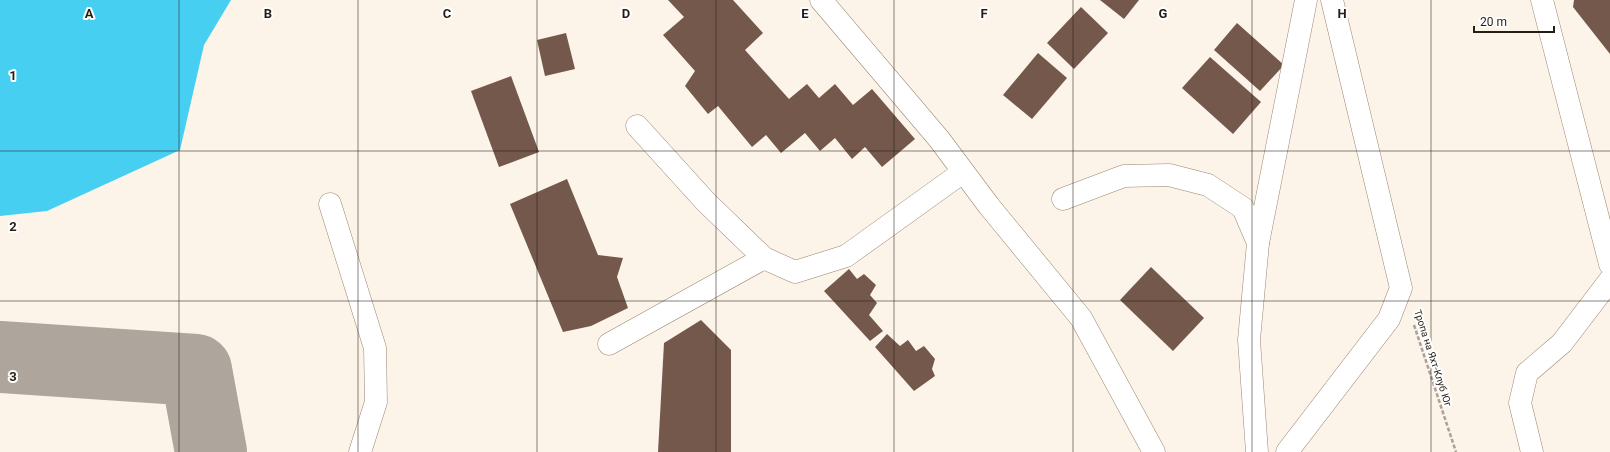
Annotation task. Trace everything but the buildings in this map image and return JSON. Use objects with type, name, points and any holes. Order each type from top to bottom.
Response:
[{"type":"lane","points":[[821,0],[940,139],[989,206],[1081,318],[1154,452]]},
{"type":"lane","points":[[1258,452],[1249,340],[1258,243],[1306,0]]},
{"type":"lane","points":[[1287,452],[1389,319],[1401,288],[1332,0]]},
{"type":"lane","points":[[1542,0],[1610,264]]},
{"type":"lane","points":[[637,126],[706,202],[764,258],[795,272],[846,256],[963,172]]},
{"type":"lane","points":[[1063,199],[1124,176],[1169,175],[1208,184],[1243,208],[1258,243]]},
{"type":"lane","points":[[330,204],[375,348],[376,402],[360,452]]},
{"type":"lane","points":[[609,344],[764,258]]},
{"type":"lane","points":[[1532,452],[1520,403],[1527,373],[1562,343],[1610,280]]},
{"type":"path","name":"Тропа на Яхт-Клуб Юг","points":[[1411,318],[1456,452]]},
{"type":"water","points":[[0,0],[231,0],[204,45],[180,150],[47,211],[0,216]]},
{"type":"taxiway","points":[[0,357],[196,370],[211,452]]}]
